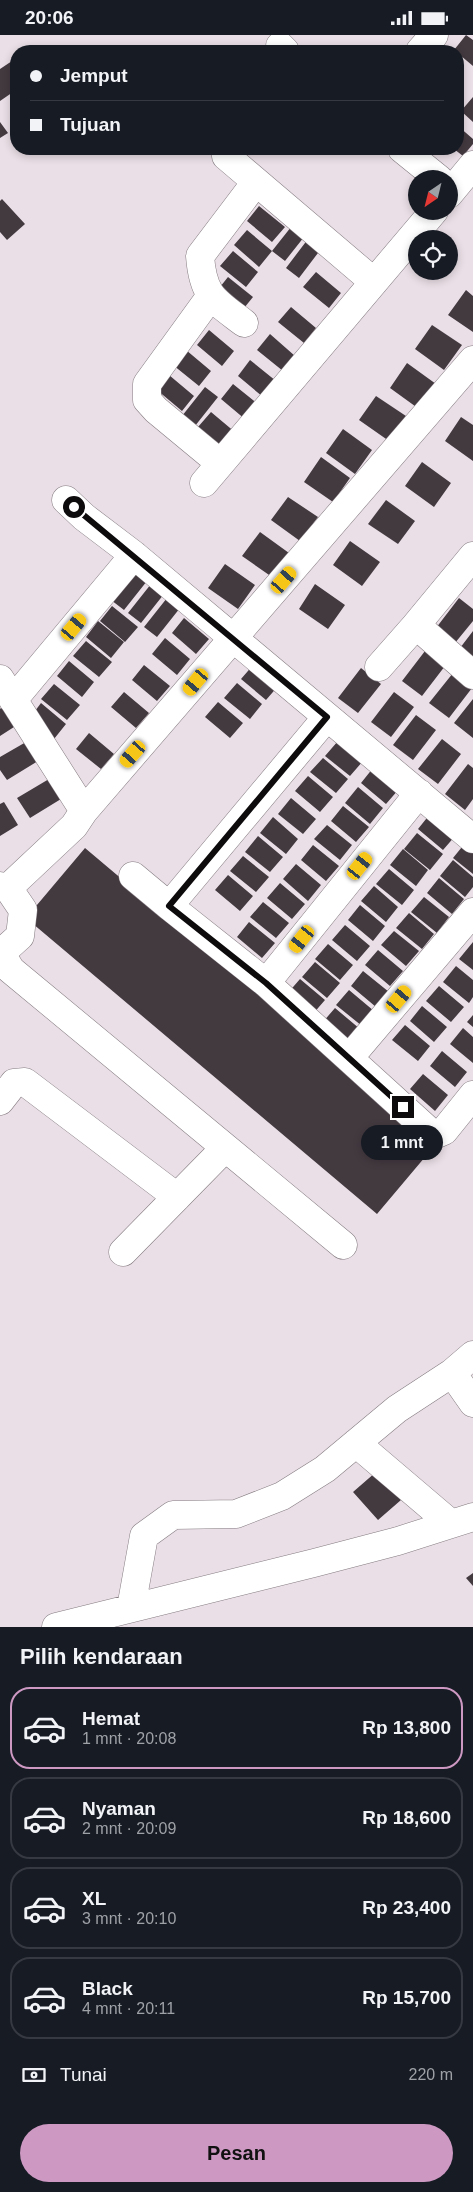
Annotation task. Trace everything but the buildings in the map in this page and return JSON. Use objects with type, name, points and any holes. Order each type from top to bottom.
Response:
[{"type":"street","points":[[409,155],[427,170]]},
{"type":"street","points":[[226,156],[374,282]]},
{"type":"street","points":[[458,178],[473,165]]},
{"type":"street","points":[[244,323],[210,297],[201,276],[200,256],[256,182]]},
{"type":"street","points":[[210,297],[147,384],[147,400],[212,473],[426,220]]},
{"type":"street","points":[[344,1245],[3,964],[20,936],[23,910],[4,887],[74,827],[84,811],[473,360]]},
{"type":"street","points":[[66,500],[84,517],[134,555],[473,839]]},
{"type":"street","points":[[84,811],[7,689],[134,555]]},
{"type":"street","points":[[379,667],[473,556]]},
{"type":"street","points":[[416,625],[473,675]]},
{"type":"street","points":[[169,906],[327,717]]},
{"type":"street","points":[[266,983],[418,793]]},
{"type":"street","points":[[133,876],[266,983],[350,1057],[429,1131],[437,1134],[444,1131],[473,1095]]},
{"type":"street","points":[[350,1057],[473,912]]},
{"type":"street","points":[[0,1101],[14,1083],[25,1082],[177,1197]]},
{"type":"street","points":[[123,1252],[225,1148]]},
{"type":"street","points":[[131,1608],[144,1536],[173,1515],[236,1514],[282,1496],[325,1469],[397,1409],[452,1373],[473,1355]]},
{"type":"street","points":[[452,1373],[473,1403]]},
{"type":"street","points":[[356,1443],[462,1520]]},
{"type":"street","points":[[56,1627],[370,1548],[462,1520]]},
{"type":"route","points":[[74,507],[327,717],[169,906],[266,983],[350,1057],[403,1107]]}]
